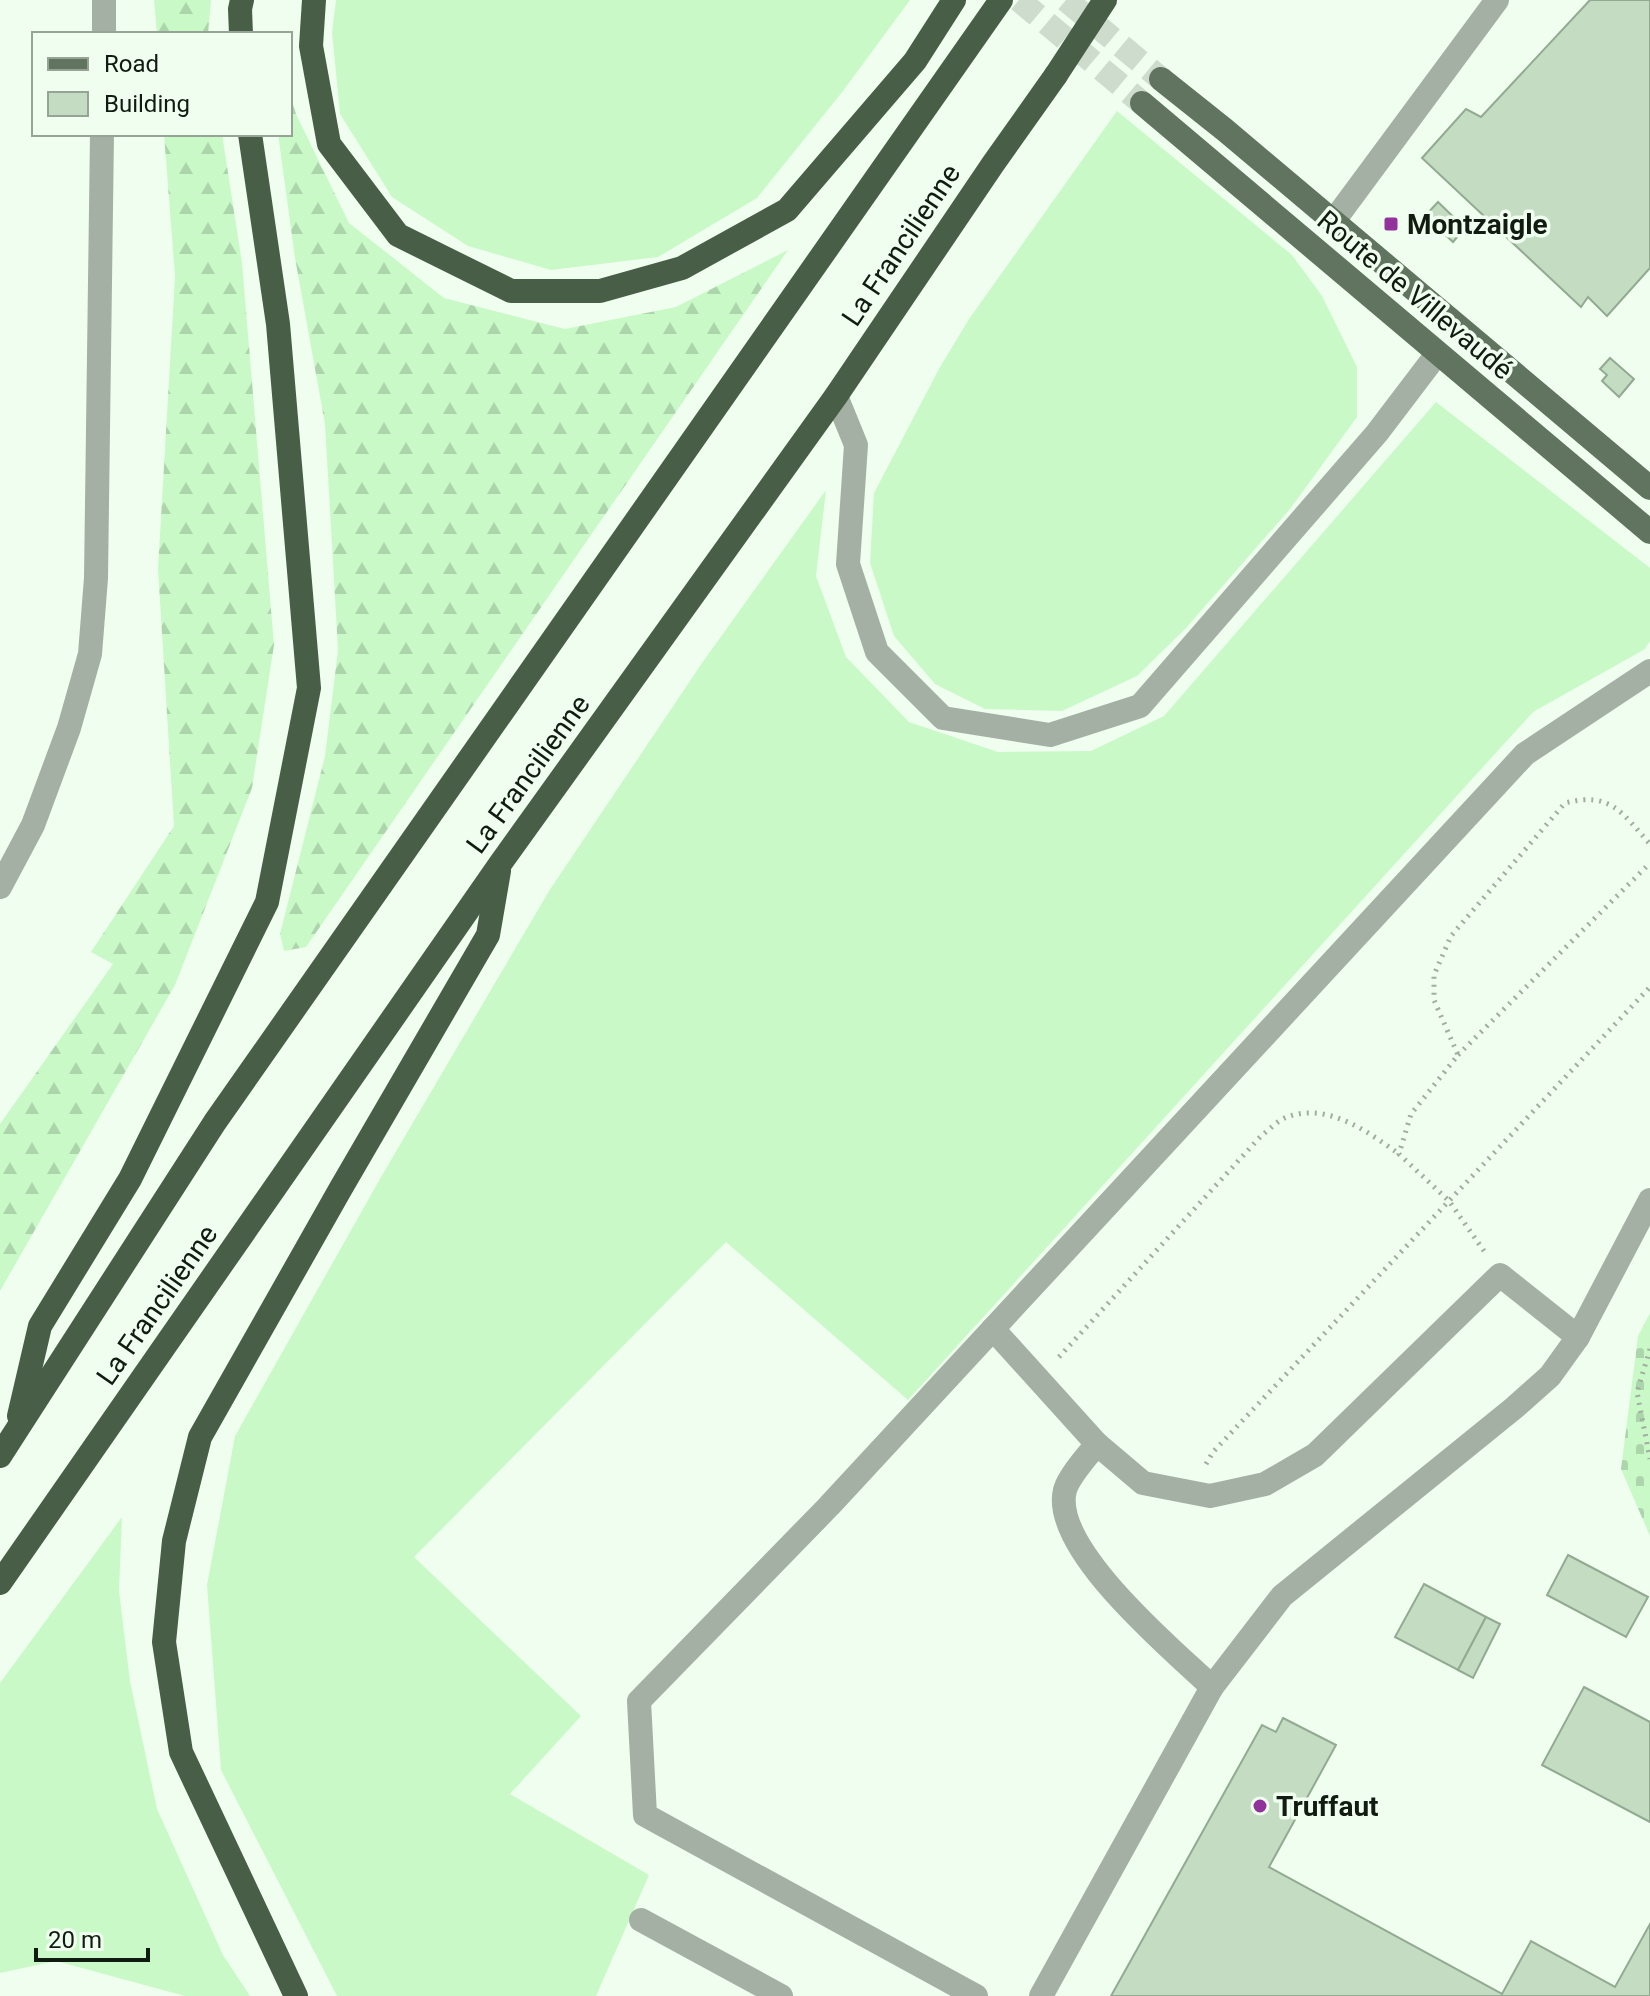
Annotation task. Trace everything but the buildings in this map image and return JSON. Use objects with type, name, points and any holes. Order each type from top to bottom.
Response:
[{"type":"highway","points":[[241,32],[242,0]]},
{"type":"highway","points":[[314,0],[311,46],[329,144],[398,235],[511,291],[600,291],[682,268],[787,210],[915,61],[950,6]]},
{"type":"highway","name":"La Francilienne","points":[[0,1456],[215,1122],[1001,0]]},
{"type":"highway","name":"La Francilienne","points":[[0,1583],[500,864],[836,396],[1105,0]]},
{"type":"highway","points":[[16,1432],[40,1326],[130,1179],[267,902],[309,688],[278,324],[250,136]]},
{"type":"highway","points":[[296,1996],[181,1752],[164,1642],[174,1541],[200,1437],[488,935],[500,864]]},
{"type":"main road","name":"Route de Villevaudé","points":[[1161,79],[1650,488]]},
{"type":"main road","name":"Route de Villevaudé","points":[[1142,103],[1650,532]]},
{"type":"street","points":[[104,0],[104,32]]},
{"type":"street","points":[[1333,222],[1497,0]]},
{"type":"street","points":[[0,887],[33,825],[69,728],[90,654],[96,578],[102,136]]},
{"type":"street","points":[[836,396],[856,445],[848,564],[877,652],[943,718],[1050,735],[1140,706],[1377,433],[1437,354]]},
{"type":"street","points":[[976,1996],[645,1815],[639,1701],[829,1506],[1525,754],[1650,671]]},
{"type":"street","points":[[1041,1996],[1212,1687],[1282,1596],[1550,1376],[1578,1337],[1650,1200]]},
{"type":"street","points":[[993,1329],[1097,1444],[1143,1483],[1210,1496],[1265,1484],[1315,1455],[1500,1275],[1578,1337]]},
{"type":"street","points":[[1097,1444],[1065,1490],[1067,1518],[1080,1550],[1115,1594],[1212,1687]]},
{"type":"street","points":[[641,1920],[781,1996]]},
{"type":"path","points":[[1458,1055],[1434,1000],[1434,975],[1451,936],[1565,803],[1586,798],[1615,805],[1650,844]]},
{"type":"path","points":[[1399,1154],[1411,1114],[1458,1055],[1650,863]]},
{"type":"path","points":[[1190,1492],[1213,1452],[1650,987]]},
{"type":"path","points":[[1039,1379],[1261,1136],[1284,1117],[1315,1111],[1363,1129],[1399,1154],[1449,1201],[1500,1275]]},
{"type":"path","points":[[1650,1349],[1637,1392],[1650,1455]]},
{"type":"green space","points":[[154,0],[211,0],[208,32],[157,32]]},
{"type":"green space","points":[[336,0],[910,0],[843,91],[757,198],[658,257],[551,270],[468,246],[392,197],[340,114],[332,32]]},
{"type":"green space","points":[[292,101],[349,223],[444,298],[565,329],[676,307],[788,250],[306,947],[284,951],[280,934],[325,756],[338,650],[325,424],[295,258],[278,136],[292,136]]},
{"type":"green space","points":[[1117,111],[1292,255],[1322,296],[1357,367],[1357,417],[1290,509],[1186,628],[1137,676],[1062,711],[985,709],[935,684],[894,636],[870,563],[874,493],[940,367],[969,319]]},
{"type":"green space","points":[[164,136],[222,136],[242,263],[274,645],[252,788],[175,985],[0,1291],[0,1124],[113,964],[91,952],[174,826],[158,569],[175,277]]},
{"type":"green space","points":[[1436,402],[1650,568],[1650,641],[1645,649],[1533,712],[908,1400],[726,1242],[414,1557],[581,1716],[510,1794],[649,1875],[596,1996],[337,1996],[221,1770],[207,1585],[235,1436],[381,1177],[549,891],[702,663],[826,490],[816,576],[846,657],[909,722],[998,752],[1091,751],[1164,716]]},
{"type":"green space","points":[[1650,1313],[1650,1536],[1621,1469],[1638,1336]]},
{"type":"green space","points":[[122,1517],[119,1591],[130,1681],[157,1809],[223,1955],[250,1996],[185,1996],[56,1961],[0,1973],[0,1683]]},
{"type":"tunnel","points":[[1019,0],[1142,103]]},
{"type":"tunnel","points":[[1066,0],[1161,79]]},
{"type":"place","name":"Montzaigle","points":[[1391,224]]},
{"type":"place","name":"Truffaut","points":[[1260,1806]]}]
